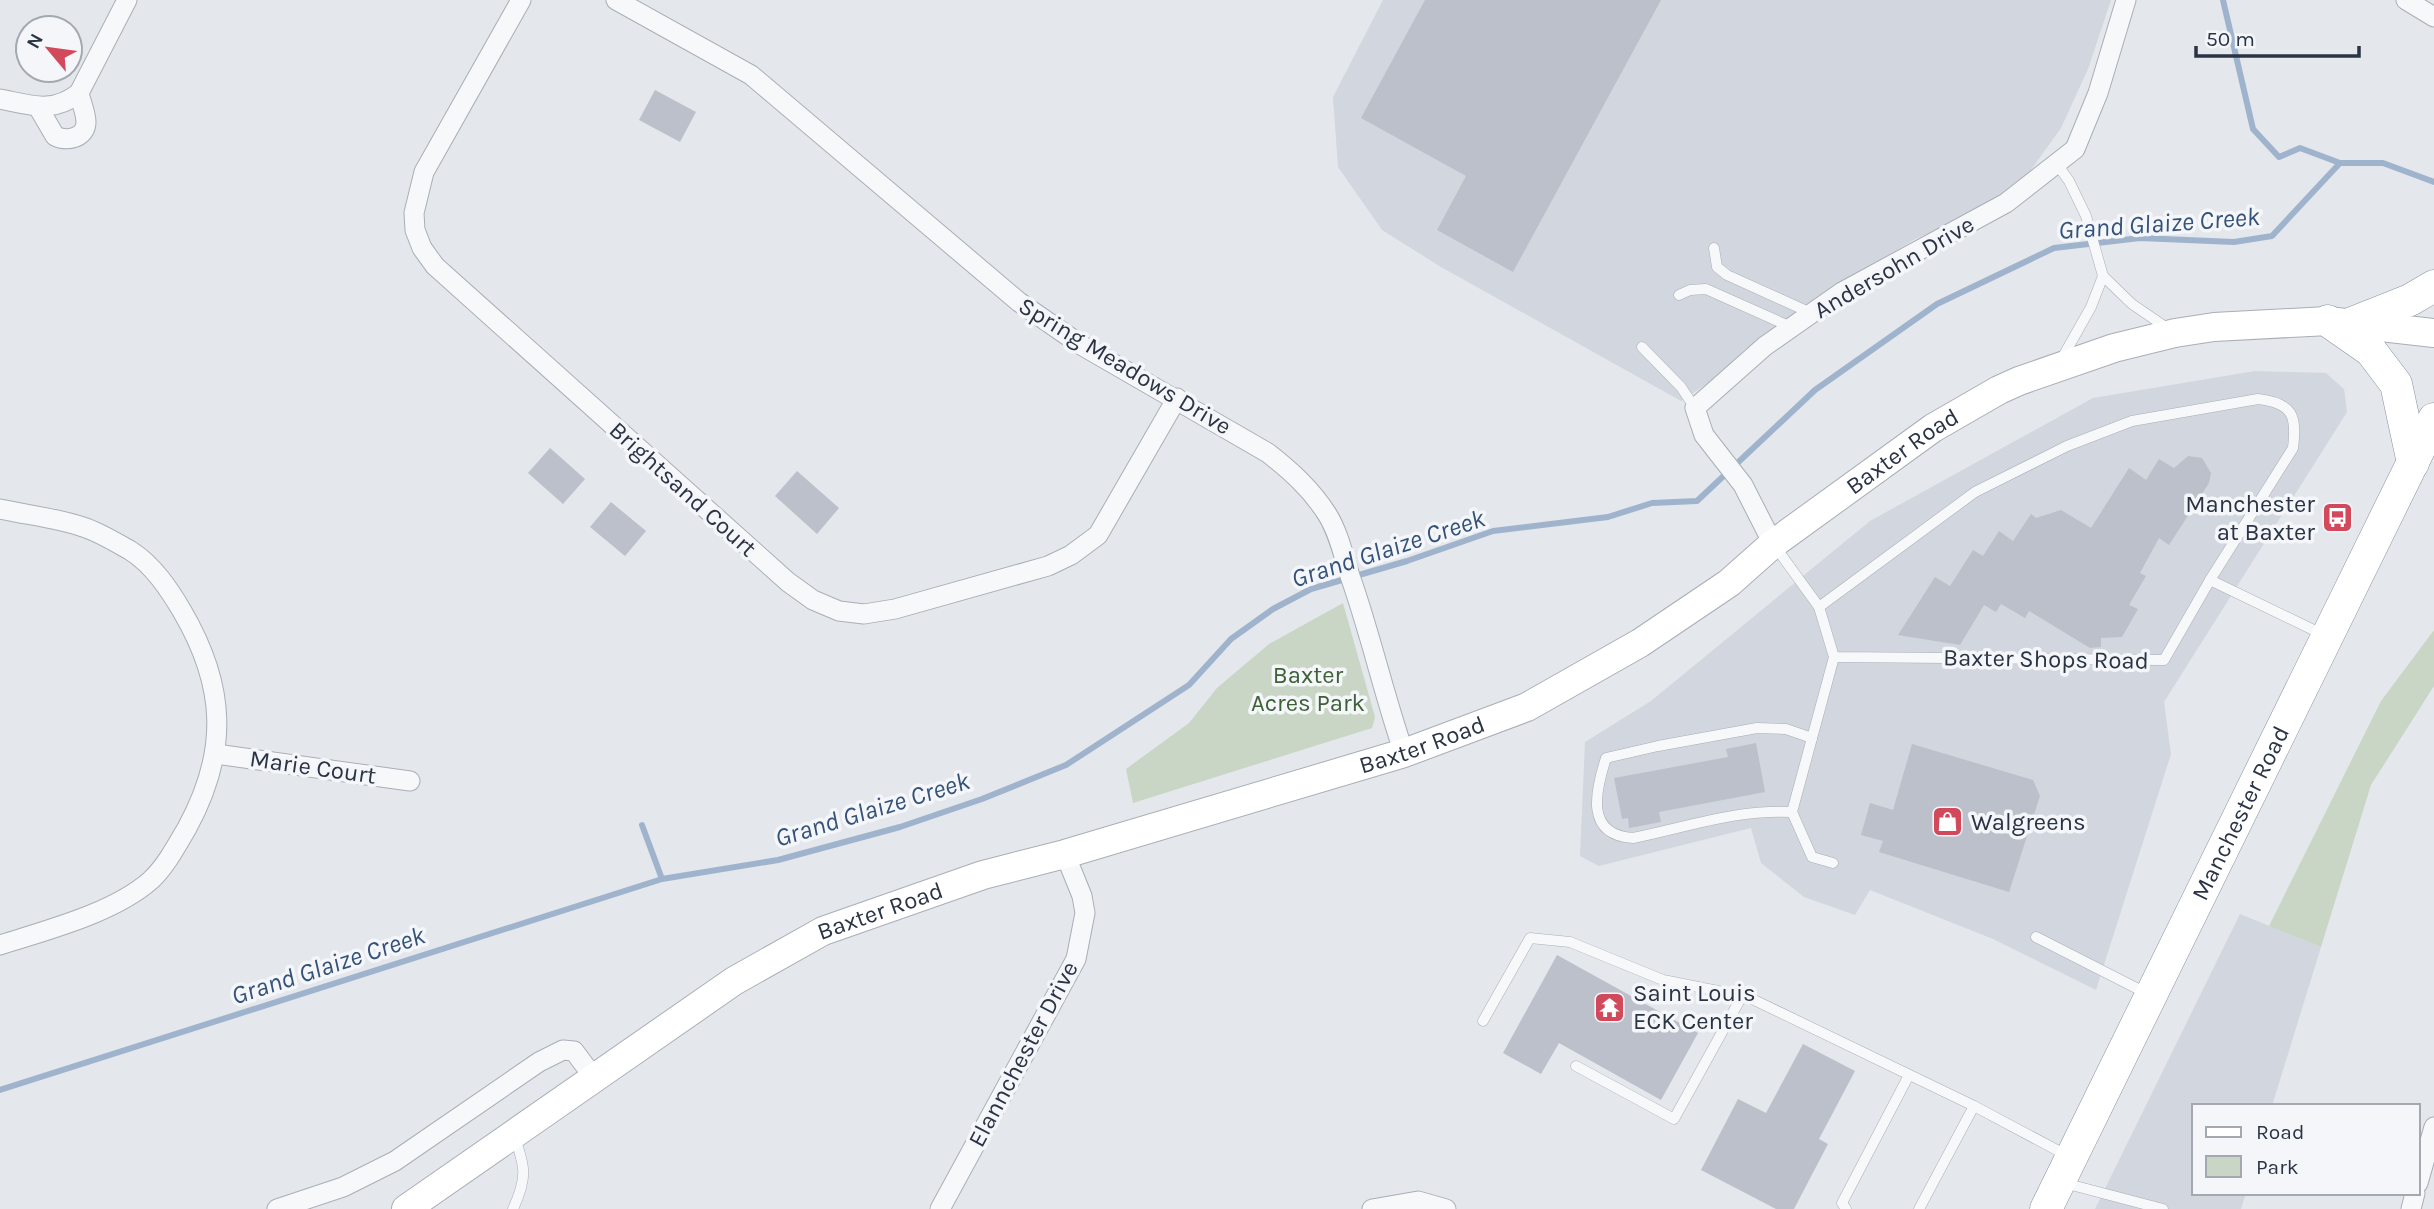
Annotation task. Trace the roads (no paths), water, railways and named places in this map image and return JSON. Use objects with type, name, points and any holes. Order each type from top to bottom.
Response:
[{"type":"highway","points":[[2423,455],[2403,410],[2396,384],[2371,351],[2340,322],[2410,300],[2434,286]]},
{"type":"highway","name":"Manchester Road","points":[[2059,1183],[2328,636],[2423,455],[2434,419]]},
{"type":"main road","name":"Baxter Road","points":[[406,1209],[733,981],[823,931],[983,875],[1065,854],[1404,753],[1527,707],[1640,643],[1729,583],[1773,544],[1933,428],[1999,390],[2115,348],[2175,333],[2214,327],[2340,322],[2434,332]]},
{"type":"street","points":[[0,99],[38,107],[60,104],[79,93],[127,0]]},
{"type":"street","name":"Brightsand Court","points":[[521,0],[424,172],[414,213],[415,230],[422,248],[435,266],[788,582],[813,600],[839,611],[864,614],[895,609],[1048,566],[1071,555],[1098,535],[1177,398]]},
{"type":"street","name":"Spring Meadows Drive","points":[[616,0],[751,75],[1019,302],[1081,345],[1177,398],[1268,453],[1291,471],[1307,487],[1328,516],[1340,545],[1404,753]]},
{"type":"street","name":"Andersohn Drive","points":[[1695,408],[1765,346],[1812,313],[1870,276],[2006,203],[2075,149],[2087,125],[2126,0]]},
{"type":"street","points":[[2406,0],[2434,16]]},
{"type":"street","points":[[38,107],[55,136],[61,139],[74,138],[80,135],[86,122],[79,93]]},
{"type":"street","points":[[1695,408],[1704,435],[1744,485],[1773,544]]},
{"type":"street","points":[[0,509],[85,527],[132,552],[152,569],[170,592],[205,657],[218,709],[216,754],[199,806],[167,859],[151,879],[132,893],[84,918],[0,945]]},
{"type":"street","name":"Marie Court","points":[[216,754],[410,780]]},
{"type":"street","name":"Elannchester Drive","points":[[940,1209],[1076,959],[1085,913],[1082,896],[1065,854]]},
{"type":"street","points":[[277,1209],[342,1187],[395,1161],[539,1062],[563,1050],[573,1051],[595,1079]]},
{"type":"street","points":[[2420,1176],[2434,1127]]},
{"type":"street","points":[[1372,1209],[1418,1201],[1446,1209]]},
{"type":"lane","points":[[2057,164],[2069,181],[2086,216],[2103,276],[2132,304],[2175,333]]},
{"type":"lane","points":[[1714,248],[1717,267],[1727,275],[1812,313]]},
{"type":"lane","points":[[2057,367],[2091,307],[2103,276]]},
{"type":"lane","points":[[1679,295],[1690,289],[1706,289],[1792,327]]},
{"type":"lane","points":[[1642,347],[1681,387],[1695,408]]},
{"type":"lane","points":[[1819,607],[1975,492],[2067,446],[2132,421],[2258,400],[2276,401],[2290,410],[2295,427],[2293,449],[2210,580],[2328,636]]},
{"type":"lane","points":[[1773,544],[1819,607],[1834,657],[1792,812],[1812,856],[1833,863]]},
{"type":"lane","name":"Baxter Shops Road","points":[[1834,657],[2164,660],[2210,580]]},
{"type":"lane","points":[[1792,812],[1763,810],[1633,838],[1620,837],[1610,833],[1602,824],[1596,793],[1606,758],[1757,728],[1786,729],[1812,738]]},
{"type":"lane","points":[[2036,937],[2152,996]]},
{"type":"lane","points":[[1483,1021],[1530,939],[1570,942],[1663,980],[1742,996],[1974,1106],[2059,1183],[2145,1207],[2163,1209]]},
{"type":"lane","points":[[1576,1066],[1674,1119],[1742,996]]},
{"type":"lane","points":[[1846,1209],[1842,1203],[1909,1075]]},
{"type":"lane","points":[[1919,1209],[1974,1106]]},
{"type":"lane","points":[[513,1209],[522,1189],[525,1171],[514,1135]]},
{"type":"waterway","points":[[2223,0],[2253,129],[2279,157],[2300,148],[2340,163]]},
{"type":"waterway","name":"Grand Glaize Creek","points":[[0,1090],[662,879],[778,860],[900,827],[982,799],[1066,765],[1189,685],[1231,639],[1273,609],[1311,589],[1407,561],[1493,531],[1608,517],[1652,503],[1697,501],[1815,390],[1937,304],[2054,248],[2140,238],[2234,242],[2272,236],[2340,163],[2383,163],[2434,182]]},
{"type":"waterway","points":[[642,825],[662,879]]},
{"type":"place","name":"Manchester at Baxter","points":[[2338,518]]},
{"type":"place","name":"Walgreens","points":[[1948,822]]},
{"type":"place","name":"Saint Louis ECK Center","points":[[1610,1007]]},
{"type":"park label","name":"Baxter Acres Park","points":[[1308,689]]}]
